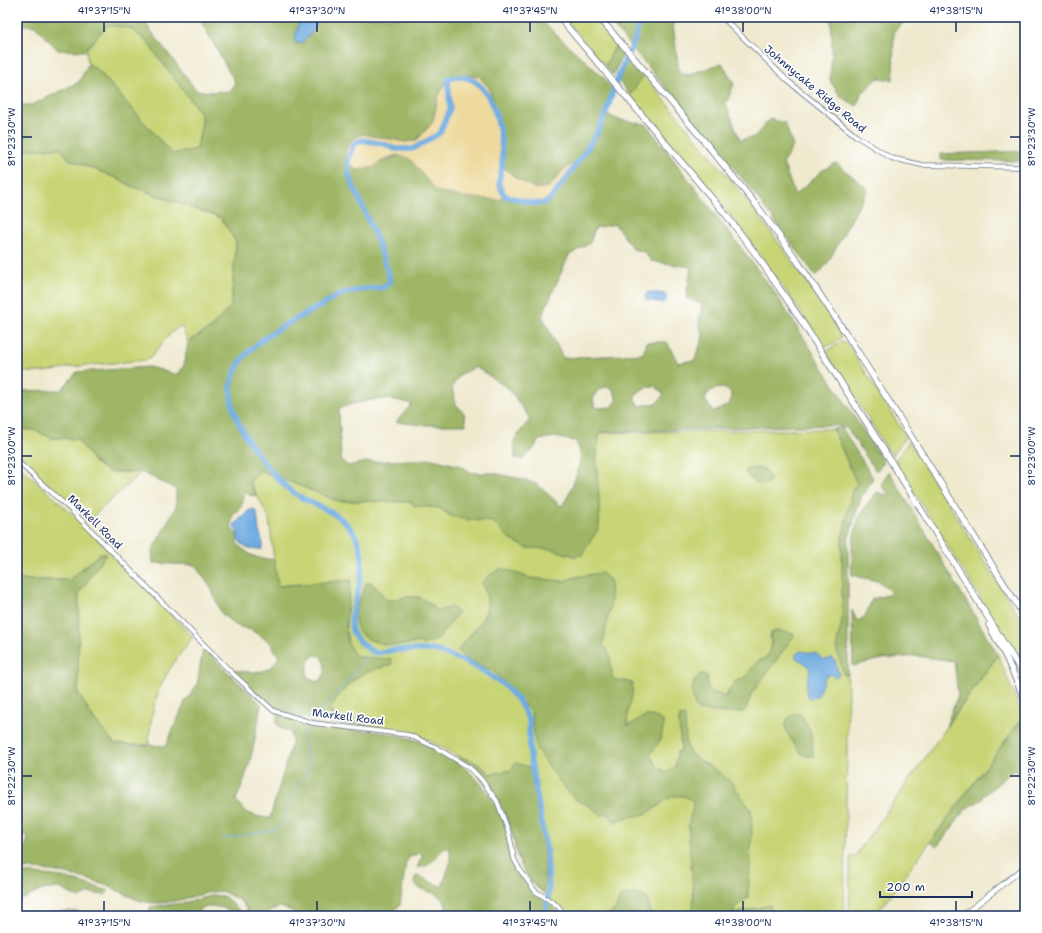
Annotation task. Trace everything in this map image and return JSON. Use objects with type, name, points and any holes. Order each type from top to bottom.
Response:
[{"type":"highway","points":[[559,17],[727,216],[758,257],[818,346],[1025,678]]},
{"type":"highway","points":[[600,17],[728,170],[796,259],[847,335],[1003,583],[1025,615]]},
{"type":"highway","points":[[960,572],[1006,657],[1025,700]]},
{"type":"main road","points":[[962,916],[1025,867]]},
{"type":"street","name":"Johnnycake Ridge Road","points":[[722,17],[788,81],[856,136],[890,158],[922,165],[1025,167]]},
{"type":"street","name":"Markell Road","points":[[17,461],[71,510],[256,697],[274,711],[313,723],[409,735],[435,747],[470,768],[482,779],[497,801],[508,827],[515,862],[536,891],[554,903],[565,916]]},
{"type":"green space","points":[[17,17],[136,17],[145,23],[196,90],[211,92],[231,91],[235,82],[200,20],[208,17],[537,17],[604,78],[613,91],[606,114],[619,120],[646,124],[773,290],[884,463],[876,471],[847,428],[833,425],[600,432],[597,455],[600,514],[599,526],[582,555],[574,556],[551,549],[527,548],[511,540],[493,522],[462,519],[451,516],[439,508],[414,506],[411,502],[338,501],[260,470],[250,482],[256,496],[249,495],[245,491],[241,507],[233,514],[231,528],[238,535],[237,544],[246,552],[258,558],[274,559],[278,586],[351,580],[346,632],[352,651],[358,657],[391,659],[392,664],[359,676],[349,684],[335,701],[329,712],[345,721],[397,731],[314,721],[274,709],[256,695],[232,670],[259,672],[270,668],[279,657],[270,642],[251,630],[235,625],[221,613],[211,588],[195,565],[153,563],[152,551],[176,506],[176,489],[141,472],[108,472],[95,463],[77,439],[52,438],[34,430],[17,429],[17,391],[61,390],[77,372],[149,367],[178,375],[184,365],[188,342],[211,328],[231,306],[236,242],[221,218],[136,188],[116,178],[69,159],[60,148],[17,150],[17,105],[32,105],[79,82],[88,64],[97,69],[172,154],[197,149],[202,122],[199,111],[146,41],[130,28],[108,25],[84,51],[58,50],[35,26],[17,24]],"holes":[[[457,76],[479,76],[489,88],[501,129],[502,166],[524,183],[537,188],[549,186],[561,172],[557,191],[552,197],[541,202],[529,202],[505,196],[499,200],[481,197],[409,152],[356,170],[345,158],[362,134],[406,142],[416,140],[433,122],[438,97]],[[615,224],[633,249],[644,252],[651,261],[691,267],[686,298],[702,305],[699,323],[703,337],[695,360],[678,363],[667,342],[647,342],[643,354],[563,358],[542,316],[569,255],[590,243],[595,228]],[[476,367],[509,389],[530,419],[514,440],[515,458],[523,459],[533,450],[539,440],[554,437],[576,441],[580,452],[579,465],[568,497],[561,506],[538,485],[525,480],[493,473],[472,473],[461,466],[432,459],[366,462],[348,466],[341,460],[339,408],[367,401],[383,399],[401,401],[412,404],[396,422],[424,425],[466,425],[464,413],[455,403],[452,387],[459,375]],[[650,386],[655,386],[664,394],[657,403],[640,406],[635,400],[635,395]],[[605,387],[612,388],[616,396],[616,402],[612,407],[598,408],[595,406],[593,400],[597,391]],[[723,388],[728,390],[731,394],[730,404],[714,412],[705,400],[709,392]],[[314,655],[321,656],[325,667],[321,680],[317,682],[307,676],[308,662]]]},
{"type":"green space","points":[[564,17],[593,17],[617,43],[605,66]]},
{"type":"green space","points":[[606,17],[672,17],[679,72],[688,75],[722,63],[734,84],[726,104],[740,140],[754,137],[770,119],[785,123],[793,146],[783,163],[795,195],[823,170],[836,163],[868,189],[827,264],[816,276],[747,184]]},
{"type":"green space","points":[[831,17],[910,17],[894,31],[893,80],[878,78],[861,94],[857,106],[841,97],[830,81],[832,52]]},
{"type":"green space","points":[[108,25],[130,28],[146,41],[199,111],[202,122],[197,149],[172,154],[97,69],[88,64],[86,49]]},
{"type":"green space","points":[[617,43],[624,52],[613,75],[605,66]]},
{"type":"green space","points":[[629,58],[644,75],[630,95],[619,81]]},
{"type":"green space","points":[[644,75],[752,206],[810,286],[840,333],[841,338],[828,346],[823,346],[755,248],[682,155],[630,95]]},
{"type":"green space","points":[[60,148],[69,159],[116,178],[136,188],[221,218],[236,242],[231,306],[211,328],[188,342],[181,326],[167,337],[147,360],[68,367],[43,372],[17,371],[17,150]]},
{"type":"green space","points":[[1025,151],[1025,161],[941,160],[941,154]]},
{"type":"green space","points":[[842,341],[847,343],[906,436],[892,456],[826,352]]},
{"type":"green space","points":[[842,428],[873,478],[861,498],[848,540],[848,675],[844,675],[836,648],[842,621],[842,538],[851,495],[853,488],[857,484],[833,429]]},
{"type":"green space","points":[[17,429],[34,430],[52,438],[77,439],[92,458],[103,468],[117,472],[141,472],[87,522],[17,455]]},
{"type":"green space","points":[[833,429],[858,484],[843,539],[848,694],[844,916],[569,916],[529,880],[518,859],[509,822],[499,801],[477,773],[455,755],[425,738],[345,721],[318,705],[348,652],[346,622],[351,580],[277,586],[269,518],[250,482],[260,470],[338,501],[433,502],[578,509],[591,433]]},
{"type":"green space","points":[[909,441],[1025,626],[1025,670],[895,461]]},
{"type":"green space","points":[[17,464],[80,521],[193,637],[166,675],[160,687],[152,713],[149,745],[115,744],[94,720],[78,693],[79,593],[106,554],[101,553],[69,580],[17,580]]},
{"type":"green space","points":[[755,468],[765,469],[770,479],[768,483],[756,483],[746,474],[746,470]]},
{"type":"green space","points":[[889,471],[998,655],[946,726],[958,695],[954,661],[917,656],[882,659],[853,666],[852,610],[857,621],[865,617],[872,599],[891,594],[880,582],[852,575],[851,567],[853,541],[860,517],[877,492],[890,496],[881,485]]},
{"type":"green space","points":[[101,553],[106,554],[79,593],[78,693],[94,720],[115,744],[166,746],[185,702],[197,685],[203,648],[261,704],[252,753],[236,800],[246,812],[259,817],[270,818],[292,742],[290,731],[281,729],[278,726],[276,721],[278,715],[323,727],[387,733],[413,739],[428,745],[457,762],[481,784],[491,796],[502,817],[511,858],[518,873],[528,886],[560,912],[562,916],[446,916],[446,905],[442,898],[419,888],[414,880],[416,876],[421,877],[442,887],[450,863],[450,849],[446,848],[430,863],[422,867],[417,867],[423,855],[419,853],[410,857],[406,862],[400,905],[388,916],[294,916],[293,911],[280,907],[270,911],[268,916],[250,916],[242,902],[222,891],[205,893],[171,902],[153,903],[136,899],[110,887],[75,876],[52,871],[17,868],[17,848],[23,849],[28,838],[17,830],[17,580],[69,580]]},
{"type":"green space","points":[[502,568],[530,578],[563,581],[580,576],[602,573],[610,580],[611,602],[603,644],[610,656],[612,676],[615,680],[632,682],[633,688],[627,720],[628,726],[645,716],[652,716],[663,721],[663,731],[660,739],[650,754],[657,766],[668,772],[675,767],[677,752],[681,750],[679,721],[680,717],[685,716],[686,742],[690,754],[722,774],[732,783],[751,810],[752,831],[748,898],[735,907],[733,914],[770,905],[772,916],[693,916],[689,835],[689,821],[693,806],[692,800],[685,797],[674,796],[648,813],[624,818],[615,822],[608,814],[601,815],[588,805],[576,800],[562,785],[536,748],[531,712],[493,671],[466,659],[461,655],[458,650],[479,624],[486,612],[487,599],[482,582]]},
{"type":"green space","points":[[371,582],[387,600],[416,597],[425,600],[437,611],[452,607],[458,613],[437,640],[423,645],[419,642],[390,645],[370,640],[362,635],[357,628],[355,613],[366,583]]},
{"type":"green space","points":[[777,631],[793,633],[794,636],[752,693],[746,709],[743,712],[725,713],[697,710],[693,701],[692,691],[694,682],[700,674],[705,674],[707,676],[708,690],[725,697],[734,682],[743,679],[757,662],[767,657],[772,643],[770,636],[772,632]]},
{"type":"green space","points":[[998,655],[1023,717],[875,916],[849,916],[850,857],[855,856]]},
{"type":"green space","points":[[794,714],[800,714],[807,723],[813,744],[813,756],[803,755],[787,733],[785,725],[786,721]]},
{"type":"green space","points":[[1023,717],[1025,722],[1025,776],[1014,770],[982,797],[983,799],[967,808],[937,847],[930,842]]},
{"type":"green space","points":[[455,755],[475,762],[491,774],[511,770],[515,763],[529,767],[533,779],[542,829],[545,863],[544,891],[542,892],[533,884],[522,867],[512,831],[493,792],[480,776]]},
{"type":"green space","points":[[17,872],[62,877],[109,891],[105,895],[90,893],[79,898],[59,888],[42,890],[17,902]]},
{"type":"green space","points":[[636,894],[647,898],[652,916],[607,916],[615,910],[621,896]]},
{"type":"green space","points":[[214,895],[225,897],[245,916],[235,916],[224,908],[211,906],[202,908],[194,916],[150,916],[150,907],[183,903]]},
{"type":"green space","points":[[69,911],[97,914],[99,916],[40,916],[53,912]]},
{"type":"sand","points":[[457,76],[479,76],[489,88],[501,129],[502,166],[517,179],[536,189],[549,187],[561,172],[578,160],[560,188],[548,200],[542,203],[535,203],[505,196],[499,200],[462,197],[436,191],[410,159],[397,155],[384,159],[374,167],[356,170],[345,158],[348,143],[362,134],[406,142],[417,140],[433,122],[438,97],[448,79]]},
{"type":"water","points":[[300,17],[320,17],[317,25],[310,35],[301,43],[296,43],[295,38]]},
{"type":"water","points":[[648,292],[665,294],[667,299],[664,303],[646,300],[645,296]]},
{"type":"water","points":[[254,509],[257,512],[259,531],[263,543],[262,549],[252,549],[243,545],[238,539],[237,530],[234,528],[234,525],[248,511]]},
{"type":"water","points":[[801,651],[817,654],[823,660],[831,658],[835,660],[839,675],[836,677],[830,674],[825,677],[817,697],[810,698],[806,691],[810,669],[805,663],[796,658],[796,654]]},
{"type":"waterway","points":[[545,916],[549,887],[547,854],[530,756],[529,720],[518,700],[504,685],[482,670],[464,661],[435,650],[394,650],[375,653],[358,640],[353,633],[351,624],[362,570],[361,552],[355,535],[341,518],[303,499],[285,486],[276,477],[257,454],[241,428],[235,414],[231,388],[234,373],[242,360],[253,347],[281,327],[339,295],[384,287],[390,282],[375,235],[349,176],[348,162],[353,145],[362,140],[384,144],[395,149],[413,149],[440,133],[450,109],[448,79],[463,77],[476,82],[485,92],[493,106],[498,121],[501,138],[502,168],[499,184],[505,196],[531,203],[546,202],[571,171],[592,142],[599,129],[619,74],[634,41],[639,17]]},
{"type":"waterway","points":[[311,720],[347,682],[370,650]]},
{"type":"waterway","points":[[222,839],[274,830],[285,821],[288,806],[293,794],[309,770],[303,733],[310,723]]}]
